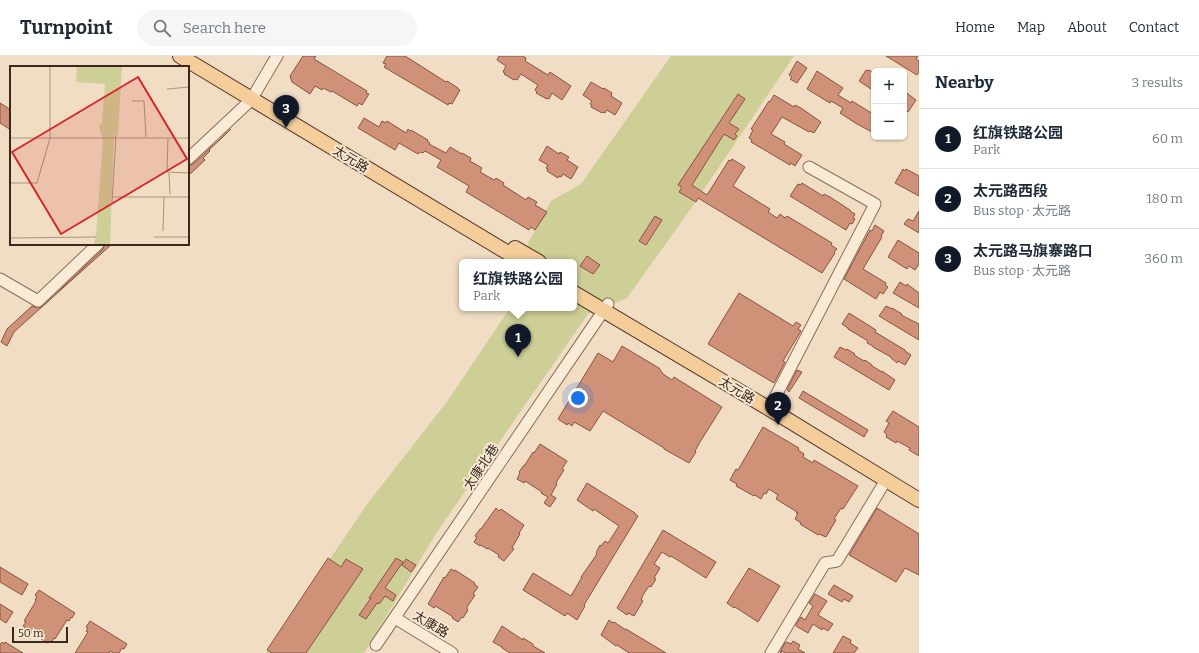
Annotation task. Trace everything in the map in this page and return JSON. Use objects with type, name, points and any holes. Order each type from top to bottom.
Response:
[{"type":"main road","name":"太元路","points":[[180,56],[251,94],[534,259]]},
{"type":"main road","name":"太元路","points":[[197,56],[251,94],[518,259]]},
{"type":"main road","name":"太元路","points":[[577,285],[606,307],[770,406],[919,500]]},
{"type":"main road","name":"太元路","points":[[577,294],[606,307]]},
{"type":"main road","name":"太元路","points":[[770,406],[919,490]]},
{"type":"street","points":[[251,94],[269,56]]},
{"type":"street","points":[[189,158],[251,94],[277,56]]},
{"type":"street","points":[[770,406],[875,204],[809,167]]},
{"type":"street","points":[[0,279],[38,301],[97,245]]},
{"type":"street","name":"太康北巷","points":[[376,645],[606,307]]},
{"type":"street","points":[[771,653],[825,563],[837,561],[886,480]]},
{"type":"street","name":"太康路","points":[[395,618],[452,653]]},
{"type":"green space","points":[[671,56],[794,56],[692,207],[627,298],[588,314],[437,532],[364,653],[266,653],[368,503],[449,399],[508,311],[577,311],[577,259],[529,259],[528,243],[551,201],[581,184]]},
{"type":"building","points":[[303,56],[316,56],[314,59],[367,91],[366,93],[369,94],[362,105],[359,103],[357,106],[332,91],[331,92],[323,88],[322,90],[315,86],[310,94],[292,82],[290,76]]},
{"type":"building","points":[[387,56],[405,56],[458,88],[460,90],[452,104],[449,103],[448,105],[384,67],[386,64],[383,63]]},
{"type":"building","points":[[499,56],[523,56],[526,58],[525,61],[548,75],[550,72],[571,86],[562,100],[552,93],[549,99],[547,99],[536,93],[537,92],[535,90],[538,85],[521,74],[517,80],[514,80],[504,74],[505,73],[503,72],[506,66],[497,60]]},
{"type":"building","points":[[886,56],[918,56],[916,59],[919,61],[919,72],[917,75]]},
{"type":"building","points":[[797,61],[807,68],[797,83],[790,79],[792,77],[789,75]]},
{"type":"building","points":[[866,70],[871,71],[871,89],[859,81]]},
{"type":"building","points":[[817,71],[843,88],[838,95],[851,103],[852,101],[871,113],[871,131],[840,113],[843,108],[831,101],[830,103],[807,89]]},
{"type":"building","points":[[591,82],[612,93],[611,96],[622,103],[615,115],[607,110],[605,113],[602,113],[591,107],[592,105],[590,104],[592,101],[583,95]]},
{"type":"building","points":[[907,93],[916,100],[908,112],[907,111]]},
{"type":"building","points":[[738,94],[745,99],[729,123],[739,129],[735,134],[737,136],[734,140],[724,134],[692,185],[707,195],[729,160],[731,161],[732,159],[745,167],[733,186],[770,209],[768,212],[777,218],[780,214],[785,218],[787,216],[832,243],[831,245],[837,249],[822,273],[698,198],[696,202],[679,192],[682,187],[678,185]]},
{"type":"building","points":[[774,95],[794,107],[795,105],[801,108],[821,122],[814,133],[809,132],[782,117],[771,134],[785,142],[784,144],[802,155],[795,166],[791,163],[790,165],[751,142],[752,140],[749,138],[753,130],[751,129]]},
{"type":"building","points":[[0,103],[10,109],[10,129],[0,123]]},
{"type":"building","points":[[364,118],[379,127],[382,121],[386,123],[387,121],[406,133],[408,129],[410,131],[411,130],[428,140],[427,141],[430,143],[429,144],[446,153],[450,147],[462,153],[471,158],[470,161],[482,168],[480,172],[494,180],[496,178],[504,183],[503,185],[526,200],[528,197],[537,202],[535,205],[547,212],[535,230],[531,227],[529,230],[466,192],[469,186],[437,167],[441,160],[425,151],[418,154],[399,143],[395,150],[358,128]]},
{"type":"building","points":[[231,129],[209,150],[210,151],[203,158],[205,160],[189,175],[189,166],[193,164]]},
{"type":"building","points":[[547,146],[559,154],[560,152],[569,157],[567,160],[578,167],[571,179],[563,174],[558,178],[547,171],[548,169],[546,168],[548,165],[539,160]]},
{"type":"building","points":[[903,169],[905,171],[906,169],[919,176],[919,196],[895,183]]},
{"type":"building","points":[[802,183],[823,196],[824,194],[830,197],[855,214],[853,218],[855,219],[852,224],[850,223],[846,230],[790,196],[798,184],[801,185]]},
{"type":"building","points":[[919,211],[919,233],[904,224],[908,219],[913,221]]},
{"type":"building","points":[[655,216],[662,220],[646,245],[639,241]]},
{"type":"building","points":[[875,225],[884,231],[863,269],[886,283],[885,285],[888,287],[883,294],[880,292],[876,299],[844,279],[870,230],[872,231]]},
{"type":"building","points":[[898,240],[919,253],[919,264],[915,270],[909,266],[907,269],[888,257]]},
{"type":"building","points":[[105,245],[111,245],[44,305],[103,249]]},
{"type":"building","points":[[587,256],[600,265],[593,274],[580,266]]},
{"type":"building","points":[[900,282],[906,286],[907,284],[919,293],[919,308],[893,293]]},
{"type":"building","points":[[739,293],[793,326],[796,322],[801,325],[798,329],[801,331],[783,361],[785,362],[774,383],[708,344]]},
{"type":"building","points":[[32,306],[38,308],[43,306],[14,332],[7,346],[1,342],[7,329]]},
{"type":"building","points":[[886,306],[919,324],[919,340],[879,316]]},
{"type":"building","points":[[849,313],[911,355],[905,365],[898,361],[897,363],[891,357],[867,343],[868,341],[842,324]]},
{"type":"building","points":[[622,346],[659,368],[663,374],[672,380],[674,377],[722,407],[689,463],[603,411],[590,431],[574,422],[572,426],[568,423],[567,425],[558,419],[598,353],[613,362]]},
{"type":"building","points":[[840,347],[846,350],[847,349],[855,354],[854,355],[864,361],[865,360],[895,380],[889,390],[834,357]]},
{"type":"building","points":[[797,370],[802,372],[789,392],[787,390]]},
{"type":"building","points":[[803,391],[868,430],[864,437],[799,398]]},
{"type":"building","points":[[893,411],[919,427],[919,456],[909,450],[910,448],[897,441],[896,443],[886,437],[887,435],[884,432],[889,423],[886,421]]},
{"type":"building","points":[[763,427],[799,448],[798,450],[804,454],[803,457],[813,463],[814,460],[858,486],[843,509],[841,508],[834,519],[836,520],[826,537],[819,534],[818,535],[800,524],[801,523],[795,519],[798,513],[776,499],[778,495],[769,489],[766,494],[764,493],[761,499],[736,486],[737,484],[730,480],[736,469],[738,470]]},
{"type":"building","points":[[540,444],[567,461],[551,495],[556,498],[550,507],[544,503],[548,497],[525,481],[524,483],[517,479],[520,473],[519,472]]},
{"type":"building","points":[[587,483],[638,516],[584,605],[585,606],[577,620],[567,613],[565,616],[523,590],[533,573],[571,596],[581,577],[597,554],[596,553],[600,545],[601,546],[605,541],[608,543],[619,526],[594,509],[593,511],[577,500]]},
{"type":"building","points":[[496,508],[499,511],[501,509],[524,525],[512,548],[514,549],[504,561],[498,557],[499,555],[488,548],[487,549],[481,545],[480,546],[474,542],[477,537],[475,536]]},
{"type":"building","points":[[877,508],[919,534],[919,575],[905,568],[896,582],[849,555]]},
{"type":"building","points":[[663,530],[716,562],[706,578],[662,552],[654,564],[660,568],[654,578],[656,579],[643,595],[641,600],[643,601],[634,616],[628,613],[627,615],[617,608]]},
{"type":"building","points":[[328,558],[341,567],[346,559],[363,569],[306,653],[272,653],[267,650]]},
{"type":"building","points":[[396,558],[403,562],[385,588],[396,595],[393,601],[385,596],[379,604],[377,603],[366,619],[359,615]]},
{"type":"building","points":[[406,559],[416,565],[411,572],[402,565]]},
{"type":"building","points":[[0,567],[28,584],[22,595],[0,582]]},
{"type":"building","points":[[749,568],[780,586],[758,622],[727,603]]},
{"type":"building","points":[[451,569],[475,583],[474,584],[478,587],[473,594],[475,595],[467,607],[468,610],[463,618],[462,617],[458,622],[442,610],[435,606],[434,608],[428,604],[444,577],[445,578]]},
{"type":"building","points":[[834,585],[853,596],[849,602],[844,599],[842,602],[828,594]]},
{"type":"building","points":[[39,590],[75,613],[69,621],[67,620],[51,643],[41,639],[42,638],[32,631],[31,633],[24,629],[25,627],[23,626],[26,622],[24,621],[36,601],[37,596],[35,595]]},
{"type":"building","points":[[815,594],[827,601],[818,615],[833,624],[828,631],[823,628],[822,630],[813,624],[808,633],[796,626],[796,624],[801,617],[805,620],[813,606],[809,603]]},
{"type":"building","points":[[0,604],[13,612],[6,623],[0,619]]},
{"type":"building","points":[[609,620],[666,653],[629,653],[617,645],[616,646],[601,635]]},
{"type":"building","points":[[90,621],[127,644],[124,649],[122,648],[119,653],[110,651],[109,653],[75,653],[88,632],[86,631],[88,628],[86,627]]},
{"type":"building","points":[[502,626],[523,640],[523,638],[533,644],[533,646],[545,653],[510,653],[502,648],[493,642]]},
{"type":"building","points":[[843,636],[851,640],[850,643],[858,648],[854,653],[833,653]]},
{"type":"building","points":[[793,641],[800,645],[798,649],[805,653],[780,652],[785,643],[787,642],[791,644]]},
{"type":"building","points":[[2,642],[4,644],[5,642],[23,653],[0,653],[0,645]]},
{"type":"place","name":"太元路马旗寨路口","points":[[286,128]]},
{"type":"place","name":"红旗铁路公园","points":[[518,357]]},
{"type":"place","name":"太元路西段","points":[[778,425]]}]
